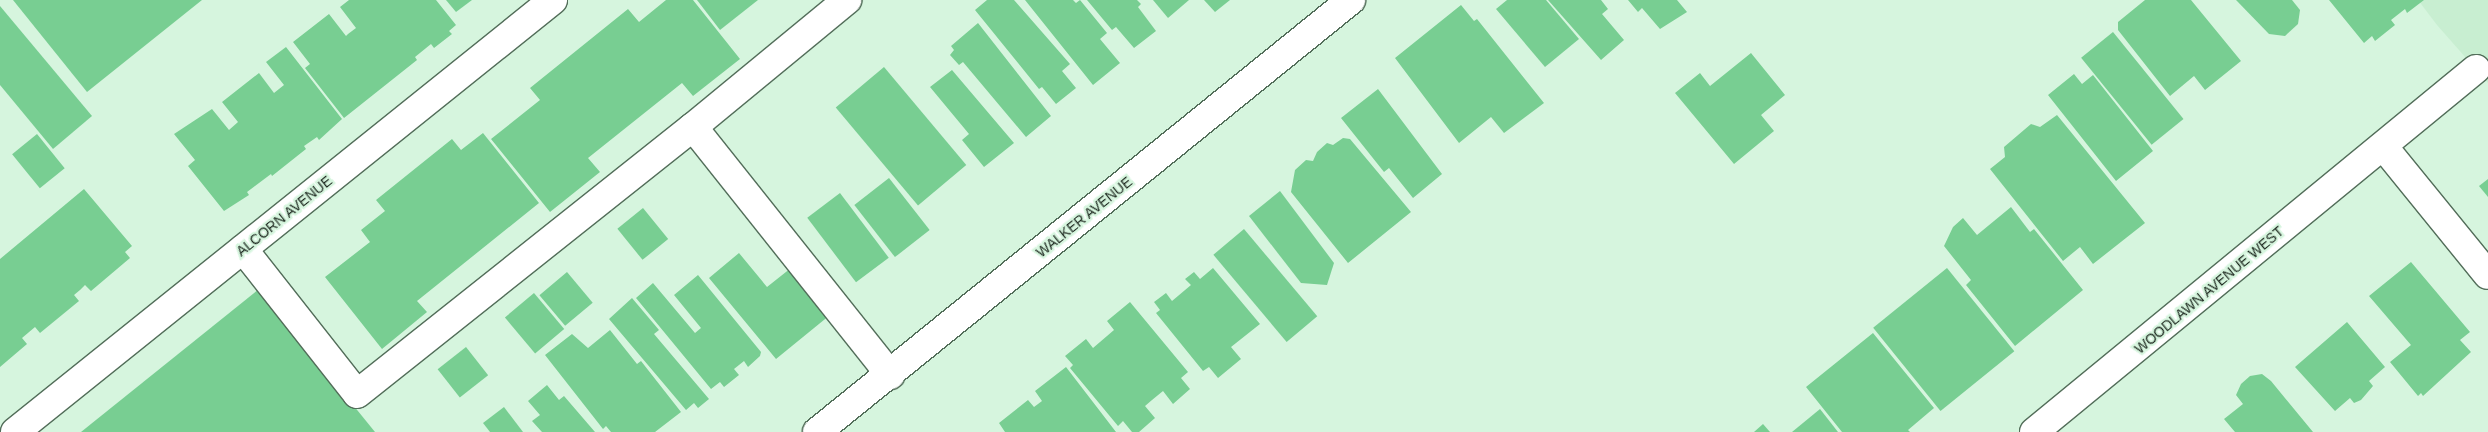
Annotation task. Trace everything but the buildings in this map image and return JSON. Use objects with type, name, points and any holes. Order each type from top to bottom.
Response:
[{"type":"street","name":"ALCORN AVENUE","points":[[15,432],[553,0]]},
{"type":"street","points":[[242,249],[357,394],[693,127],[847,0]]},
{"type":"street","name":"WALKER AVENUE","points":[[817,432],[1351,0]]},
{"type":"street","name":"WOODLAWN AVENUE WEST","points":[[2034,432],[2476,70]]},
{"type":"street","points":[[693,127],[890,374]]},
{"type":"street","points":[[2383,146],[2488,275]]},
{"type":"shaded area","points":[[2418,0],[2488,0],[2488,83],[2437,25]]}]
